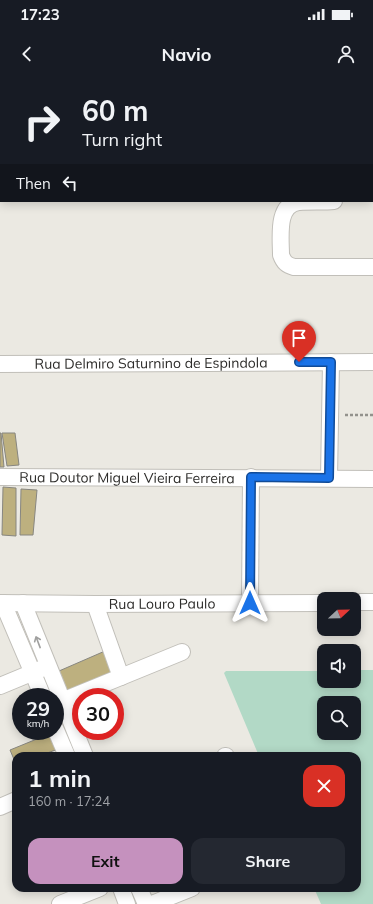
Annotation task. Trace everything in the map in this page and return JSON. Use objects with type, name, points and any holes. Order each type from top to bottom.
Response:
[{"type":"street","points":[[298,202],[291,204],[287,208],[282,222],[282,255],[285,264],[294,267],[373,268]]},
{"type":"street","points":[[329,478],[331,362]]},
{"type":"street","name":"Rua Delmiro Saturnino de Espindola","points":[[0,364],[373,362]]},
{"type":"street","name":"Rua Doutor Miguel Vieira Ferreira","points":[[0,477],[251,477],[373,479]]},
{"type":"street","points":[[250,603],[251,477]]},
{"type":"street","points":[[361,602],[373,602]]},
{"type":"street","points":[[2,603],[39,688]]},
{"type":"street","name":"Rua Louro Paulo","points":[[2,603],[317,603]]},
{"type":"street","points":[[23,603],[56,688]]},
{"type":"street","points":[[95,604],[121,677]]},
{"type":"street","points":[[64,700],[182,652]]},
{"type":"street","points":[[0,686],[47,666]]},
{"type":"street","points":[[64,706],[83,752]]},
{"type":"street","points":[[60,740],[65,752]]},
{"type":"street","points":[[0,807],[12,802]]},
{"type":"street","points":[[60,904],[90,892]]},
{"type":"street","points":[[122,892],[127,904]]},
{"type":"street","points":[[141,892],[146,904]]},
{"type":"street","points":[[152,904],[182,892]]},
{"type":"path","points":[[330,414],[373,415]]},
{"type":"green space","points":[[361,670],[373,670],[373,904],[321,904],[316,892],[361,892],[361,752],[257,752],[224,673],[226,671],[317,671],[317,688],[361,688]]},
{"type":"building","points":[[1,433],[4,467],[0,467]]},
{"type":"building","points":[[2,433],[15,433],[19,465],[7,466]]},
{"type":"building","points":[[3,487],[16,488],[16,536],[2,535]]},
{"type":"building","points":[[21,489],[37,490],[33,535],[20,535]]},
{"type":"building","points":[[105,651],[115,675],[78,688],[72,688],[72,690],[67,692],[59,671]]},
{"type":"building","points":[[34,740],[58,740],[61,748],[50,752],[12,752],[12,755],[10,750]]},
{"type":"building","points":[[160,892],[172,892],[162,896]]},
{"type":"route","points":[[250,603],[251,477],[329,478],[331,362],[299,362]]}]
